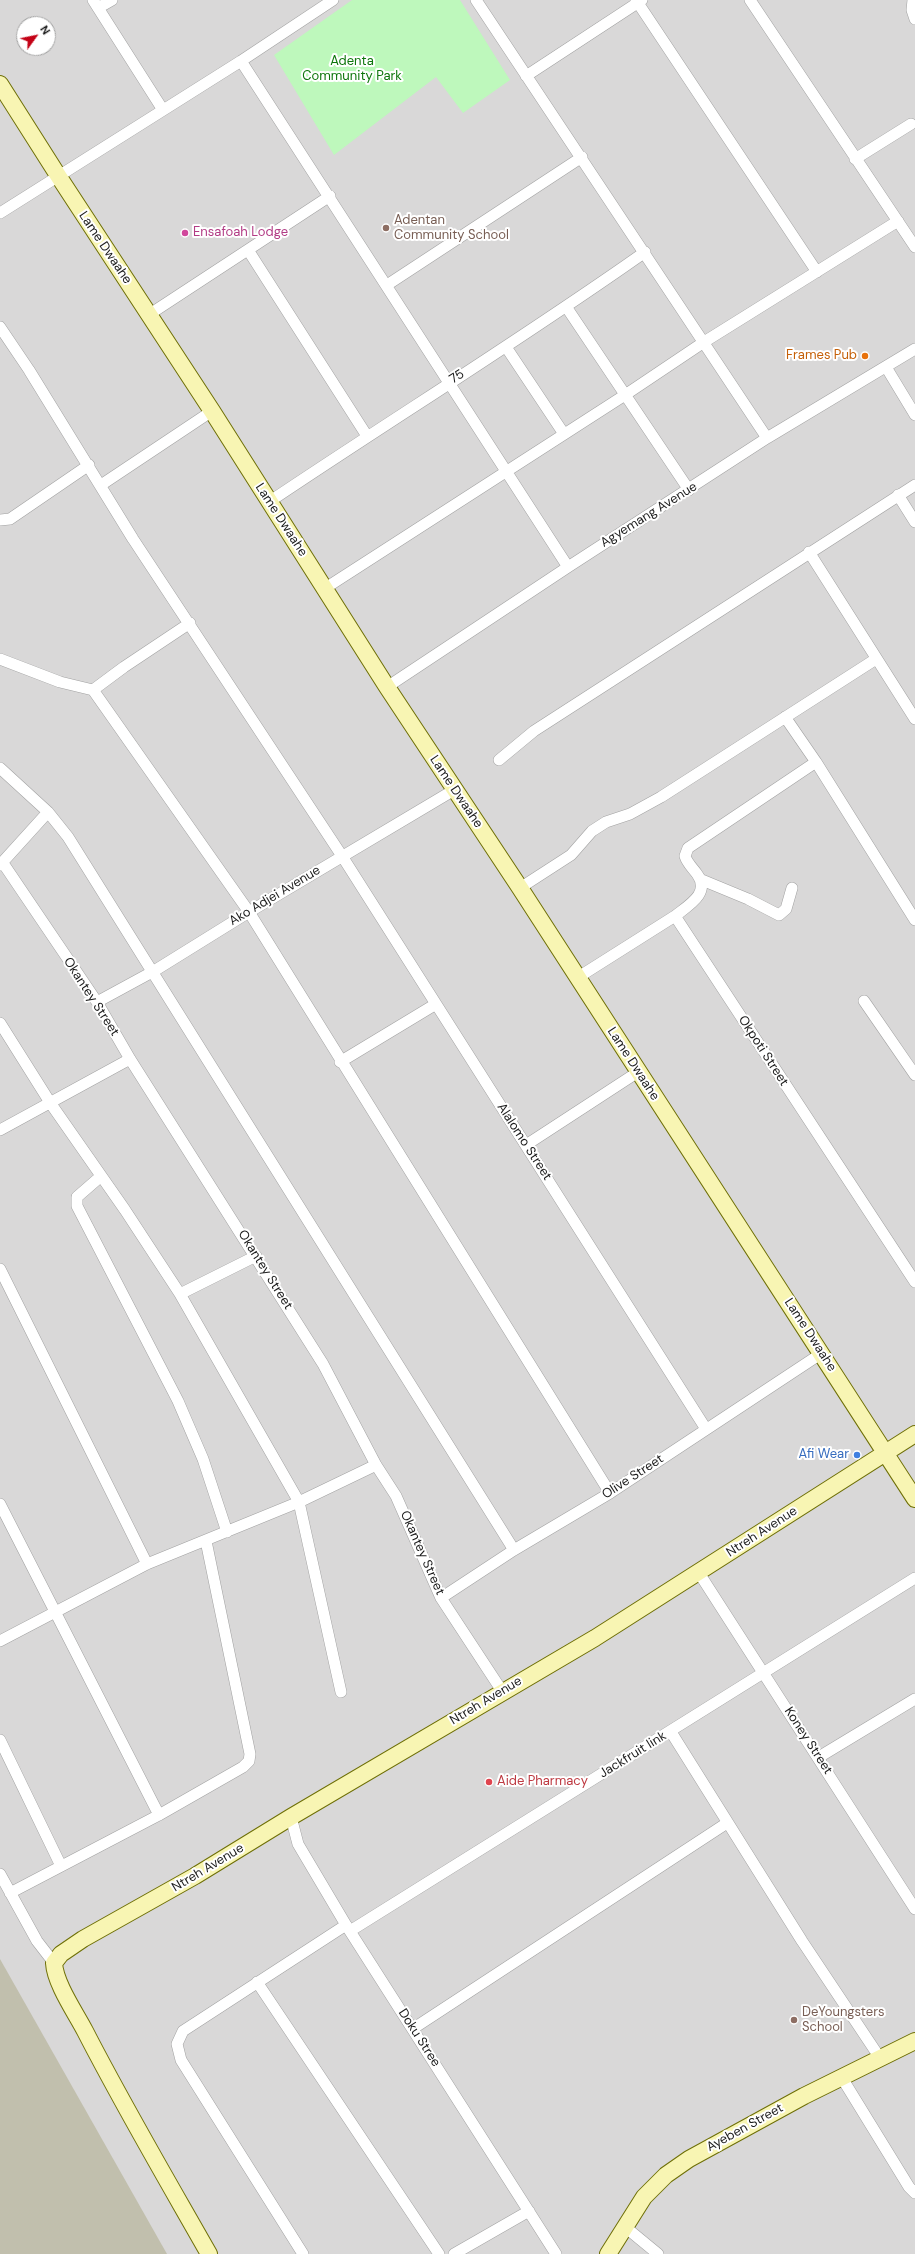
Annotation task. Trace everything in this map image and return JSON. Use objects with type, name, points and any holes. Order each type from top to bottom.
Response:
[{"type":"street","points":[[112,0],[96,4],[163,110]]},
{"type":"street","points":[[0,213],[241,61],[333,0]]},
{"type":"street","points":[[476,0],[582,157],[767,438]]},
{"type":"street","points":[[750,0],[915,248]]},
{"type":"street","points":[[906,0],[913,10]]},
{"type":"street","points":[[526,76],[639,1],[817,272]]},
{"type":"street","points":[[241,61],[330,196],[568,567]]},
{"type":"street","name":"Lame Dwaahe","points":[[0,84],[58,177],[150,314],[387,688],[520,888],[915,1499]]},
{"type":"street","points":[[855,159],[911,124]]},
{"type":"street","points":[[387,285],[582,157]]},
{"type":"street","points":[[150,314],[330,196]]},
{"type":"street","points":[[324,589],[625,395],[704,342],[898,221]]},
{"type":"street","points":[[248,250],[367,436]]},
{"type":"street","name":"75","points":[[269,502],[449,382],[567,308],[645,252]]},
{"type":"street","points":[[567,308],[689,490]]},
{"type":"street","name":"Alalomo Street","points":[[0,327],[89,465],[133,539],[190,623],[342,856],[706,1429]]},
{"type":"street","points":[[506,347],[564,434]]},
{"type":"street","name":"Agyemang Avenue","points":[[387,688],[568,567],[689,490],[767,438],[915,349]]},
{"type":"street","points":[[886,367],[915,415]]},
{"type":"street","points":[[101,485],[212,411]]},
{"type":"street","points":[[0,520],[10,519],[89,465]]},
{"type":"street","points":[[499,760],[534,731],[915,484]]},
{"type":"street","points":[[898,495],[915,522]]},
{"type":"street","points":[[809,552],[915,719]]},
{"type":"street","points":[[93,690],[124,667],[190,623]]},
{"type":"street","points":[[520,888],[571,855],[583,840],[606,822],[630,814],[661,797],[876,659]]},
{"type":"street","points":[[0,660],[60,682],[93,690],[248,912],[340,1062],[610,1493]]},
{"type":"street","points":[[785,717],[816,762],[915,920]]},
{"type":"street","points":[[792,888],[786,909],[779,915],[748,899],[702,880],[684,856],[688,848],[816,762]]},
{"type":"street","points":[[0,768],[48,812],[68,837],[154,971],[514,1550]]},
{"type":"street","name":"Ako Adjei Avenue","points":[[97,1002],[154,971],[248,912],[454,790]]},
{"type":"street","points":[[1,864],[48,812]]},
{"type":"street","name":"Okantey Street","points":[[1,864],[97,1002],[130,1059],[323,1364],[376,1465],[396,1496],[441,1598],[502,1691]]},
{"type":"street","points":[[577,978],[675,916],[696,899],[703,889],[702,880]]},
{"type":"street","name":"Okpoti Street","points":[[675,916],[915,1282]]},
{"type":"street","points":[[864,1001],[915,1075]]},
{"type":"street","points":[[340,1062],[436,1004]]},
{"type":"street","points":[[0,1023],[51,1104],[100,1177],[125,1210],[180,1294],[299,1502],[341,1692]]},
{"type":"street","points":[[0,1130],[51,1104],[130,1059]]},
{"type":"street","points":[[526,1145],[638,1072]]},
{"type":"street","points":[[100,1177],[77,1197],[77,1206],[178,1401],[203,1459],[227,1532]]},
{"type":"street","points":[[180,1294],[256,1256]]},
{"type":"street","points":[[0,1269],[147,1564]]},
{"type":"street","name":"Olive Street","points":[[441,1598],[514,1550],[610,1493],[822,1353]]},
{"type":"street","name":"Ntreh Avenue","points":[[54,1962],[61,1954],[83,1939],[196,1876],[291,1817],[594,1638],[699,1573],[915,1434]]},
{"type":"street","points":[[0,1641],[147,1564],[299,1502],[376,1465]]},
{"type":"street","points":[[0,1504],[54,1613],[159,1815]]},
{"type":"street","points":[[10,1893],[159,1815],[244,1767],[249,1761],[250,1754],[206,1541]]},
{"type":"street","name":"Koney Street","points":[[699,1573],[819,1757],[915,1909]]},
{"type":"street","name":"Jackfruit link","points":[[303,2254],[181,2060],[177,2044],[184,2031],[257,1982],[671,1732],[915,1578]]},
{"type":"street","points":[[819,1757],[915,1699]]},
{"type":"street","points":[[671,1732],[727,1823],[880,2058]]},
{"type":"street","points":[[0,1740],[60,1866]]},
{"type":"street","name":"Doku Stree","points":[[291,1817],[298,1844],[348,1928],[414,2028],[556,2254]]},
{"type":"street","points":[[414,2028],[727,1823]]},
{"type":"street","points":[[0,1874],[37,1941],[54,1962],[54,1969],[64,1991],[113,2085],[209,2254]]},
{"type":"street","points":[[257,1982],[439,2254]]},
{"type":"street","name":"Ayeben Street","points":[[608,2254],[624,2226],[644,2197],[666,2175],[695,2156],[804,2096],[915,2041]]},
{"type":"street","points":[[842,2078],[909,2187],[915,2193]]},
{"type":"street","points":[[454,2254],[529,2211]]},
{"type":"street","points":[[624,2226],[658,2254]]},
{"type":"shaded area","points":[[0,0],[915,0],[915,2254],[0,2254]]},
{"type":"shaded area","points":[[0,1959],[167,2254],[0,2254]]},
{"type":"green space","name":"Adenta Community Park","points":[[352,0],[460,0],[510,80],[463,113],[436,77],[334,155],[274,55]]},
{"type":"place","name":"Adentan Community School","points":[[386,228]]},
{"type":"place","name":"Ensafoah Lodge","points":[[185,233]]},
{"type":"place","name":"Frames Pub","points":[[865,356]]},
{"type":"place","name":"Afi Wear","points":[[857,1455]]},
{"type":"place","name":"Aide Pharmacy","points":[[489,1782]]},
{"type":"place","name":"DeYoungsters School","points":[[794,2020]]}]
